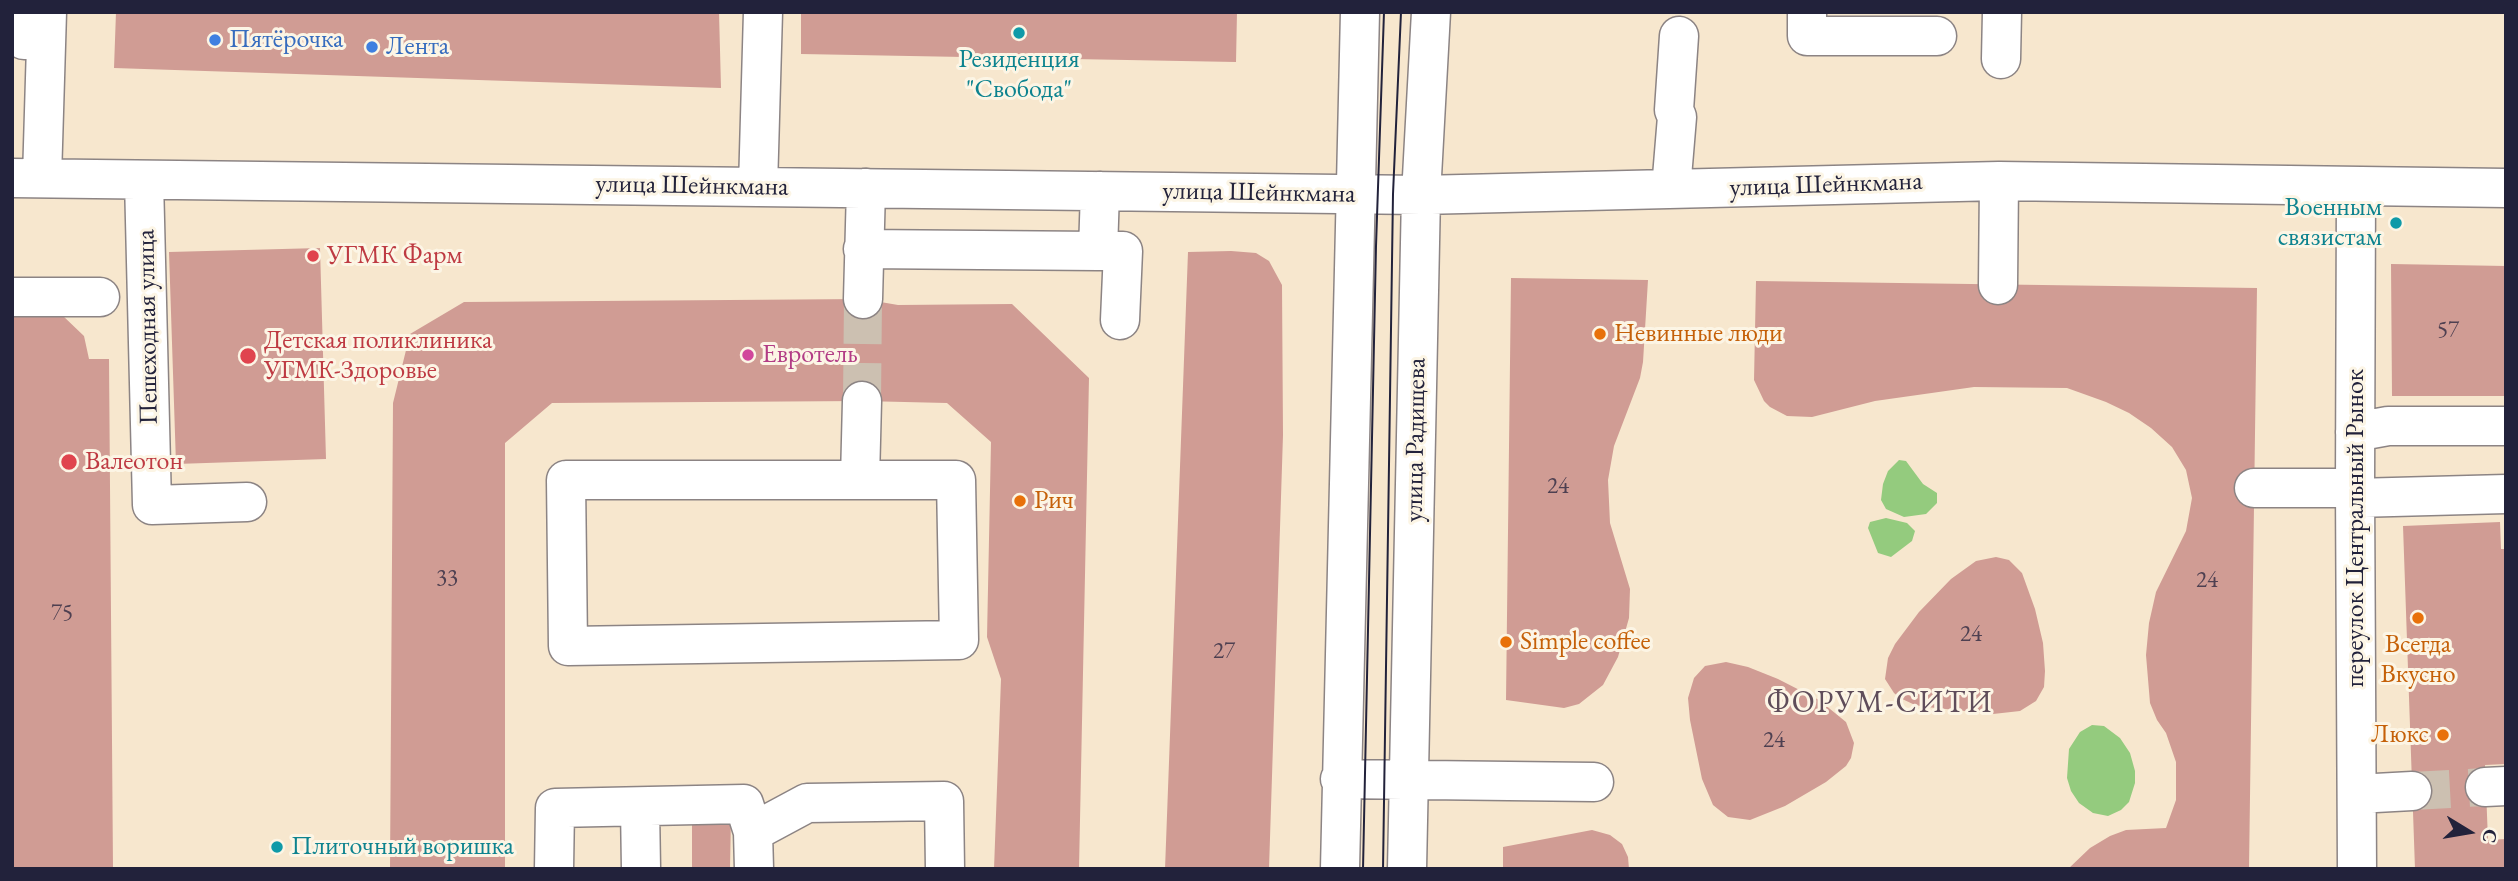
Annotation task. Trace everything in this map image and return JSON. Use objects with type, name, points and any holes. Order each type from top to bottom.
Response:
[{"type":"street","points":[[758,187],[763,12]]},
{"type":"street","points":[[1340,869],[1360,12]]},
{"type":"street","name":"улица Радищева","points":[[1408,869],[1421,195],[1431,12]]},
{"type":"street","points":[[1807,12],[1807,36],[1937,36]]},
{"type":"street","points":[[2001,59],[2002,12]]},
{"type":"street","points":[[12,20],[24,40],[47,26]]},
{"type":"street","points":[[27,178],[47,26]]},
{"type":"street","points":[[1671,189],[1677,117],[1674,110],[1679,36]]},
{"type":"street","name":"улица Шейнкмана","points":[[27,178],[1421,195],[1999,180],[2506,188]]},
{"type":"street","name":"Пешеходная улица","points":[[144,180],[152,505],[247,502]]},
{"type":"street","points":[[1998,285],[1999,180]]},
{"type":"street","name":"переулок Центральный Рынок","points":[[2356,187],[2357,869]]},
{"type":"street","points":[[863,299],[866,188]]},
{"type":"street","points":[[1098,251],[1100,191]]},
{"type":"street","points":[[863,249],[1123,251],[1121,320]]},
{"type":"street","points":[[12,297],[100,297]]},
{"type":"street","points":[[860,479],[863,401]]},
{"type":"street","points":[[2355,432],[2388,426],[2506,426]]},
{"type":"street","points":[[860,479],[956,480],[959,640],[568,646],[566,480],[860,479]]},
{"type":"street","points":[[2255,488],[2355,493],[2506,494]]},
{"type":"street","points":[[1340,779],[1594,782]]},
{"type":"street","points":[[2357,794],[2412,791]]},
{"type":"street","points":[[554,869],[555,808],[744,804],[753,850],[807,803],[944,801],[945,869]]},
{"type":"street","points":[[640,807],[641,869]]},
{"type":"green space","points":[[1899,460],[1906,461],[1923,484],[1937,493],[1937,503],[1926,514],[1904,517],[1886,509],[1881,500],[1888,471]]},
{"type":"green space","points":[[1886,518],[1907,523],[1915,531],[1912,541],[1891,557],[1878,553],[1868,528],[1870,522]]},
{"type":"green space","points":[[2092,725],[2104,726],[2120,738],[2130,753],[2135,771],[2135,783],[2129,802],[2121,810],[2108,816],[2093,813],[2079,803],[2067,778],[2069,749],[2080,732]]},
{"type":"building","points":[[116,12],[719,12],[721,88],[114,68]]},
{"type":"building","name":"Резиденция \"Свобода\"","points":[[801,12],[1237,12],[1236,62],[801,54]]},
{"type":"building","name":"Детская поликлиника УГМК-Здоровье","points":[[320,248],[326,459],[176,464],[169,252]]},
{"type":"building","points":[[1188,252],[1256,253],[1269,261],[1282,285],[1283,435],[1269,869],[1165,869]]},
{"type":"building","points":[[2391,264],[2506,266],[2506,396],[2392,396]]},
{"type":"building","points":[[1511,278],[1648,280],[1640,378],[1614,446],[1608,480],[1610,523],[1630,589],[1629,618],[1618,657],[1603,685],[1579,704],[1564,708],[1506,700]]},
{"type":"building","points":[[1756,281],[2257,288],[2249,869],[2068,869],[2090,848],[2110,836],[2126,830],[2166,828],[2176,800],[2176,762],[2166,733],[2150,703],[2146,655],[2156,592],[2186,531],[2192,498],[2186,470],[2172,447],[2129,413],[2067,388],[1974,387],[1875,401],[1812,417],[1787,416],[1764,401],[1754,380]]},
{"type":"building","points":[[863,299],[898,305],[1012,304],[1089,378],[1079,869],[994,869],[1001,679],[987,637],[991,442],[947,403],[862,401],[552,403],[505,443],[505,869],[390,869],[393,403],[410,334],[464,302]]},
{"type":"building","points":[[12,315],[62,315],[84,336],[89,359],[109,359],[113,869],[12,869]]},
{"type":"building","points":[[2500,522],[2501,549],[2506,549],[2506,764],[2485,765],[2488,840],[2506,839],[2506,869],[2415,869],[2403,526]]},
{"type":"building","points":[[1996,557],[2009,560],[2022,573],[2035,609],[2043,643],[2045,671],[2044,687],[2036,701],[2020,711],[1993,714],[1915,705],[1900,698],[1885,679],[1888,658],[1895,644],[1919,612],[1951,579],[1976,561]]},
{"type":"building","points":[[1726,662],[1778,679],[1819,700],[1846,722],[1854,743],[1846,766],[1826,782],[1785,806],[1750,820],[1728,817],[1713,805],[1702,779],[1690,720],[1688,698],[1694,678],[1705,666]]},
{"type":"building","points":[[692,815],[731,816],[730,869],[692,869]]},
{"type":"building","points":[[1592,830],[1610,835],[1622,844],[1628,857],[1629,869],[1503,869],[1503,847]]},
{"type":"tunnel","points":[[862,401],[863,299]]},
{"type":"tunnel","points":[[2412,791],[2485,787]]},
{"type":"tram line","points":[[1363,869],[1376,246],[1384,12]]},
{"type":"tram line","points":[[1383,869],[1393,194],[1401,12]]},
{"type":"place","name":"Резиденция \"Свобода\"","points":[[1019,33]]},
{"type":"place","name":"Пятёрочка","points":[[215,40]]},
{"type":"place","name":"Лента","points":[[372,47]]},
{"type":"place","name":"Военным связистам","points":[[2396,223]]},
{"type":"place","name":"УГМК Фарм","points":[[313,256]]},
{"type":"place","name":"Невинные люди","points":[[1600,334]]},
{"type":"place","name":"Евротель","points":[[748,355]]},
{"type":"place","name":"Детская поликлиника УГМК-Здоровье","points":[[248,356]]},
{"type":"place","name":"Валеотон","points":[[69,462]]},
{"type":"place","name":"Рич","points":[[1020,501]]},
{"type":"place","name":"Всегда Вкусно","points":[[2418,618]]},
{"type":"place","name":"Simple coffee","points":[[1506,642]]},
{"type":"place","name":"Люкс","points":[[2443,735]]},
{"type":"place","name":"Плиточный воришка","points":[[277,847]]},
{"type":"district","name":"ФОРУМ-СИТИ","points":[[1880,704]]}]
